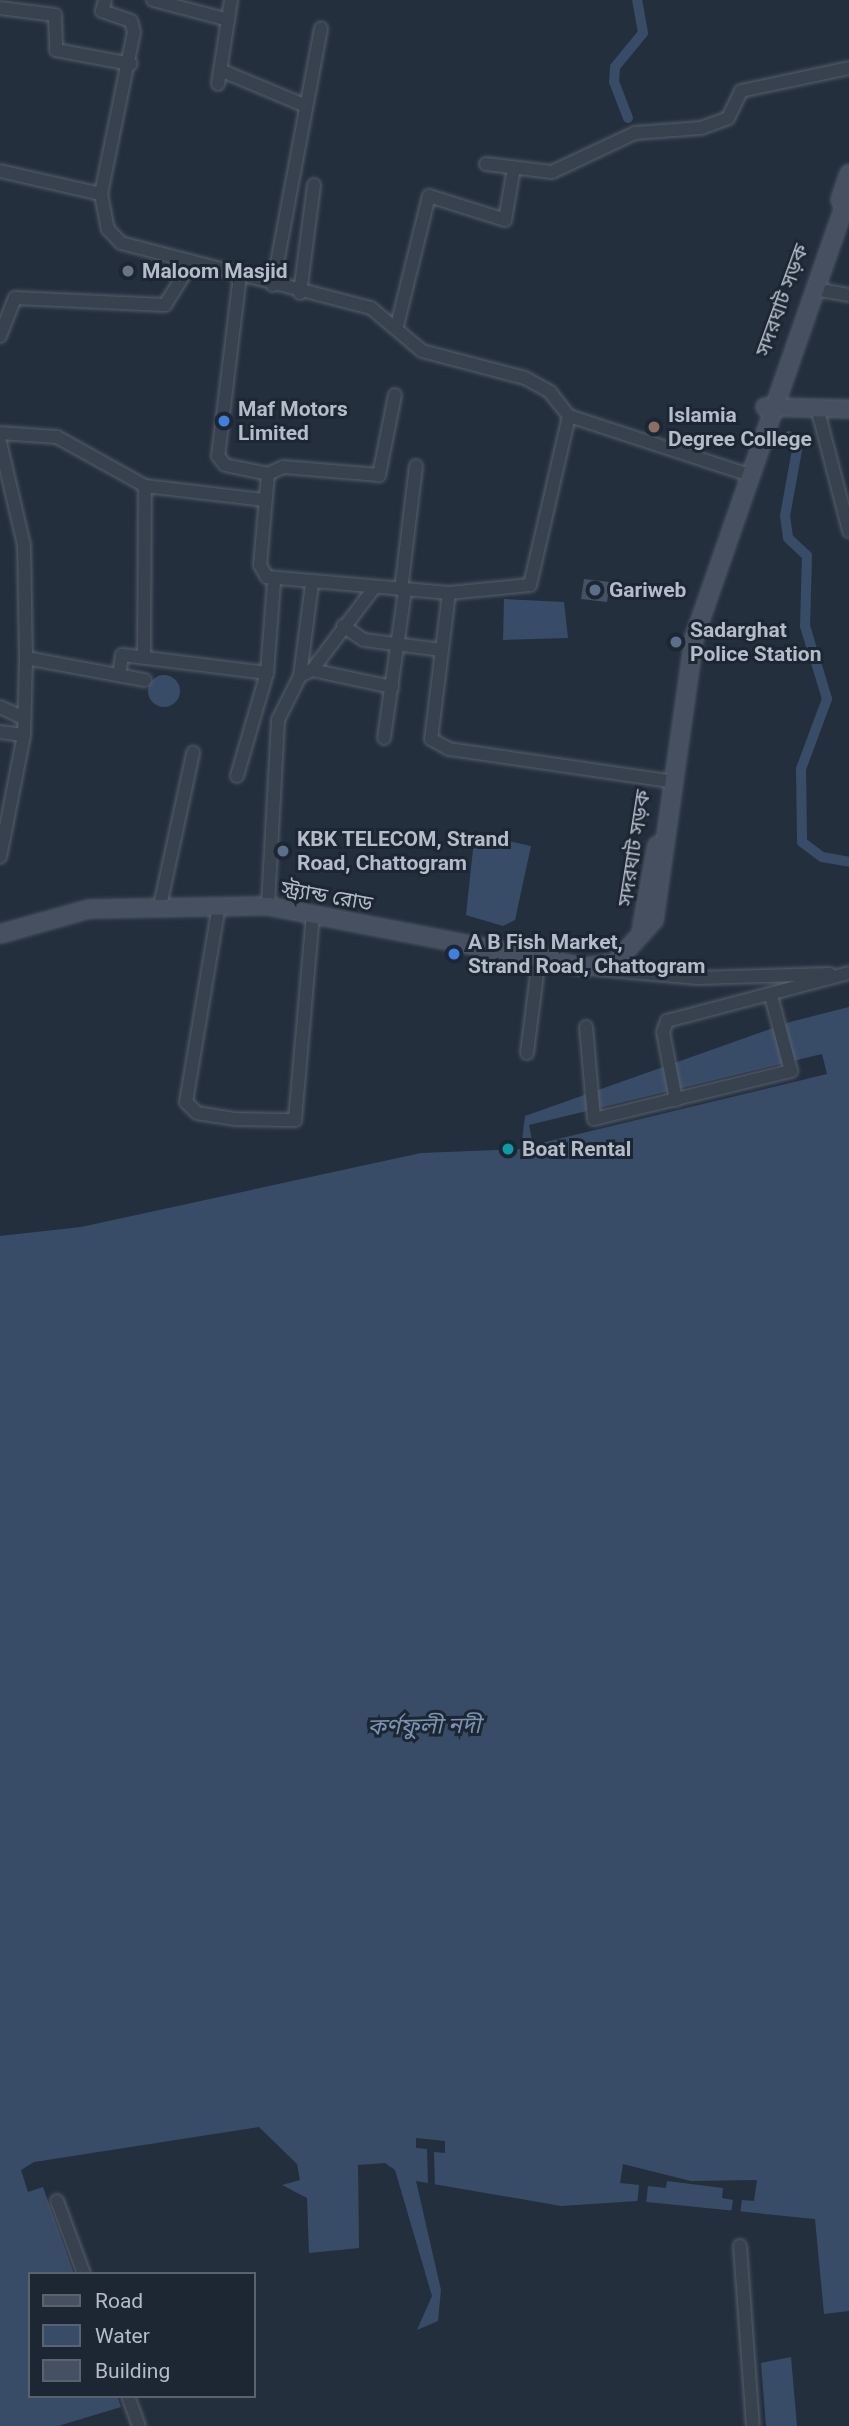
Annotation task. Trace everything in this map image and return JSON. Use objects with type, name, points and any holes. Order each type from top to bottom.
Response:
[{"type":"main road","name":"সদরঘাট সড়ক","points":[[769,408],[849,174]]},
{"type":"main road","name":"সদরঘাট সড়ক","points":[[638,942],[661,895],[670,782],[694,638],[741,472],[769,408],[849,193]]},
{"type":"main road","points":[[769,408],[818,411],[849,409]]},
{"type":"main road","name":"স্ট্র্যান্ড রোড","points":[[0,934],[89,909],[219,905],[268,906],[586,967],[616,962],[638,942]]},
{"type":"street","points":[[104,0],[102,11],[131,20],[131,64],[101,194],[112,238],[190,265],[370,308],[397,326],[422,351],[525,378],[550,392],[569,416],[741,472]]},
{"type":"street","points":[[153,0],[228,20]]},
{"type":"street","points":[[218,84],[231,0]]},
{"type":"street","points":[[0,8],[55,15],[56,50],[131,64]]},
{"type":"street","points":[[273,285],[321,28]]},
{"type":"street","points":[[486,164],[552,172],[635,133],[701,128],[728,118],[741,91],[849,68]]},
{"type":"street","points":[[220,70],[306,106]]},
{"type":"street","points":[[397,326],[429,196],[505,220],[514,169]]},
{"type":"street","points":[[0,175],[101,194]]},
{"type":"street","points":[[300,293],[314,185]]},
{"type":"street","points":[[0,336],[15,298],[165,305],[190,265]]},
{"type":"street","points":[[240,275],[218,456],[225,465],[268,474],[283,467],[379,475],[395,395]]},
{"type":"street","points":[[815,289],[849,295]]},
{"type":"street","points":[[818,411],[849,531]]},
{"type":"street","points":[[274,581],[449,593],[530,585],[569,416]]},
{"type":"street","points":[[0,433],[57,437],[145,486],[265,500]]},
{"type":"street","points":[[0,442],[24,545],[26,658],[24,735],[0,857]]},
{"type":"street","points":[[384,738],[398,646],[416,466]]},
{"type":"street","points":[[237,776],[267,673],[274,581],[260,565],[268,474]]},
{"type":"street","points":[[144,657],[145,486]]},
{"type":"street","points":[[268,906],[278,720],[300,676],[312,583]]},
{"type":"street","points":[[300,676],[312,670],[374,588]]},
{"type":"street","points":[[449,593],[431,738],[438,744],[670,782]]},
{"type":"street","points":[[343,626],[364,640],[441,650]]},
{"type":"street","points":[[118,675],[121,655],[267,673]]},
{"type":"street","points":[[26,658],[145,680]]},
{"type":"street","points":[[312,670],[392,687]]},
{"type":"street","points":[[0,707],[24,718]]},
{"type":"street","points":[[0,732],[24,735]]},
{"type":"street","points":[[160,906],[193,753]]},
{"type":"street","points":[[219,905],[186,1102],[197,1113],[236,1119],[295,1120],[313,914]]},
{"type":"street","points":[[527,1053],[539,958]]},
{"type":"street","points":[[586,967],[698,978],[849,973]]},
{"type":"street","points":[[676,1100],[663,1032],[667,1021],[771,996],[849,973]]},
{"type":"street","points":[[586,1027],[594,1118],[791,1071],[771,996]]},
{"type":"street","points":[[57,2201],[83,2272]]},
{"type":"street","points":[[740,2246],[753,2426]]},
{"type":"street","points":[[129,2398],[139,2426]]},
{"type":"water","points":[[504,599],[564,602],[568,638],[503,640]]},
{"type":"water","points":[[164,675],[175,680],[180,691],[175,702],[164,707],[153,702],[148,691],[153,680]]},
{"type":"water","points":[[484,836],[531,846],[515,920],[503,926],[466,915],[474,840]]},
{"type":"water","name":"কর্ণফুলী নদী","points":[[849,1007],[849,2311],[824,2314],[815,2219],[637,2201],[561,2206],[416,2181],[441,2290],[438,2321],[417,2330],[432,2296],[395,2170],[385,2163],[358,2165],[359,2248],[309,2253],[307,2198],[282,2185],[300,2180],[297,2164],[259,2127],[34,2162],[21,2170],[28,2192],[43,2187],[73,2272],[28,2272],[28,2398],[118,2398],[121,2407],[58,2426],[0,2426],[0,1236],[81,1227],[421,1153],[521,1149],[525,1116],[790,1022]]},
{"type":"water","points":[[791,2357],[797,2426],[766,2426],[761,2363]]},
{"type":"pier","points":[[822,1054],[827,1074],[533,1145],[529,1125]]},
{"type":"pier","points":[[416,2138],[445,2141],[445,2153],[434,2152],[435,2187],[428,2186],[427,2149],[416,2148]]},
{"type":"pier","points":[[623,2164],[691,2181],[757,2180],[754,2201],[742,2200],[740,2214],[731,2213],[733,2200],[722,2198],[723,2188],[667,2181],[666,2188],[648,2186],[646,2205],[637,2205],[639,2185],[620,2183]]},
{"type":"building","name":"Gariweb","points":[[584,579],[610,582],[607,602],[581,599]]},
{"type":"waterway","points":[[628,118],[614,82],[615,67],[643,33],[637,0]]},
{"type":"waterway","points":[[789,436],[797,450],[785,516],[788,538],[807,556],[805,626],[827,699],[801,769],[802,842],[822,857],[849,862]]},
{"type":"place","name":"Maloom Masjid","points":[[128,271]]},
{"type":"place","name":"Maf Motors Limited","points":[[224,421]]},
{"type":"place","name":"Islamia Degree College","points":[[654,427]]},
{"type":"place","name":"Gariweb","points":[[595,590]]},
{"type":"place","name":"Sadarghat Police Station","points":[[676,642]]},
{"type":"place","name":"KBK TELECOM, Strand Road, Chattogram","points":[[283,851]]},
{"type":"place","name":"A B Fish Market, Strand Road, Chattogram","points":[[454,954]]},
{"type":"place","name":"Boat Rental","points":[[508,1149]]}]
